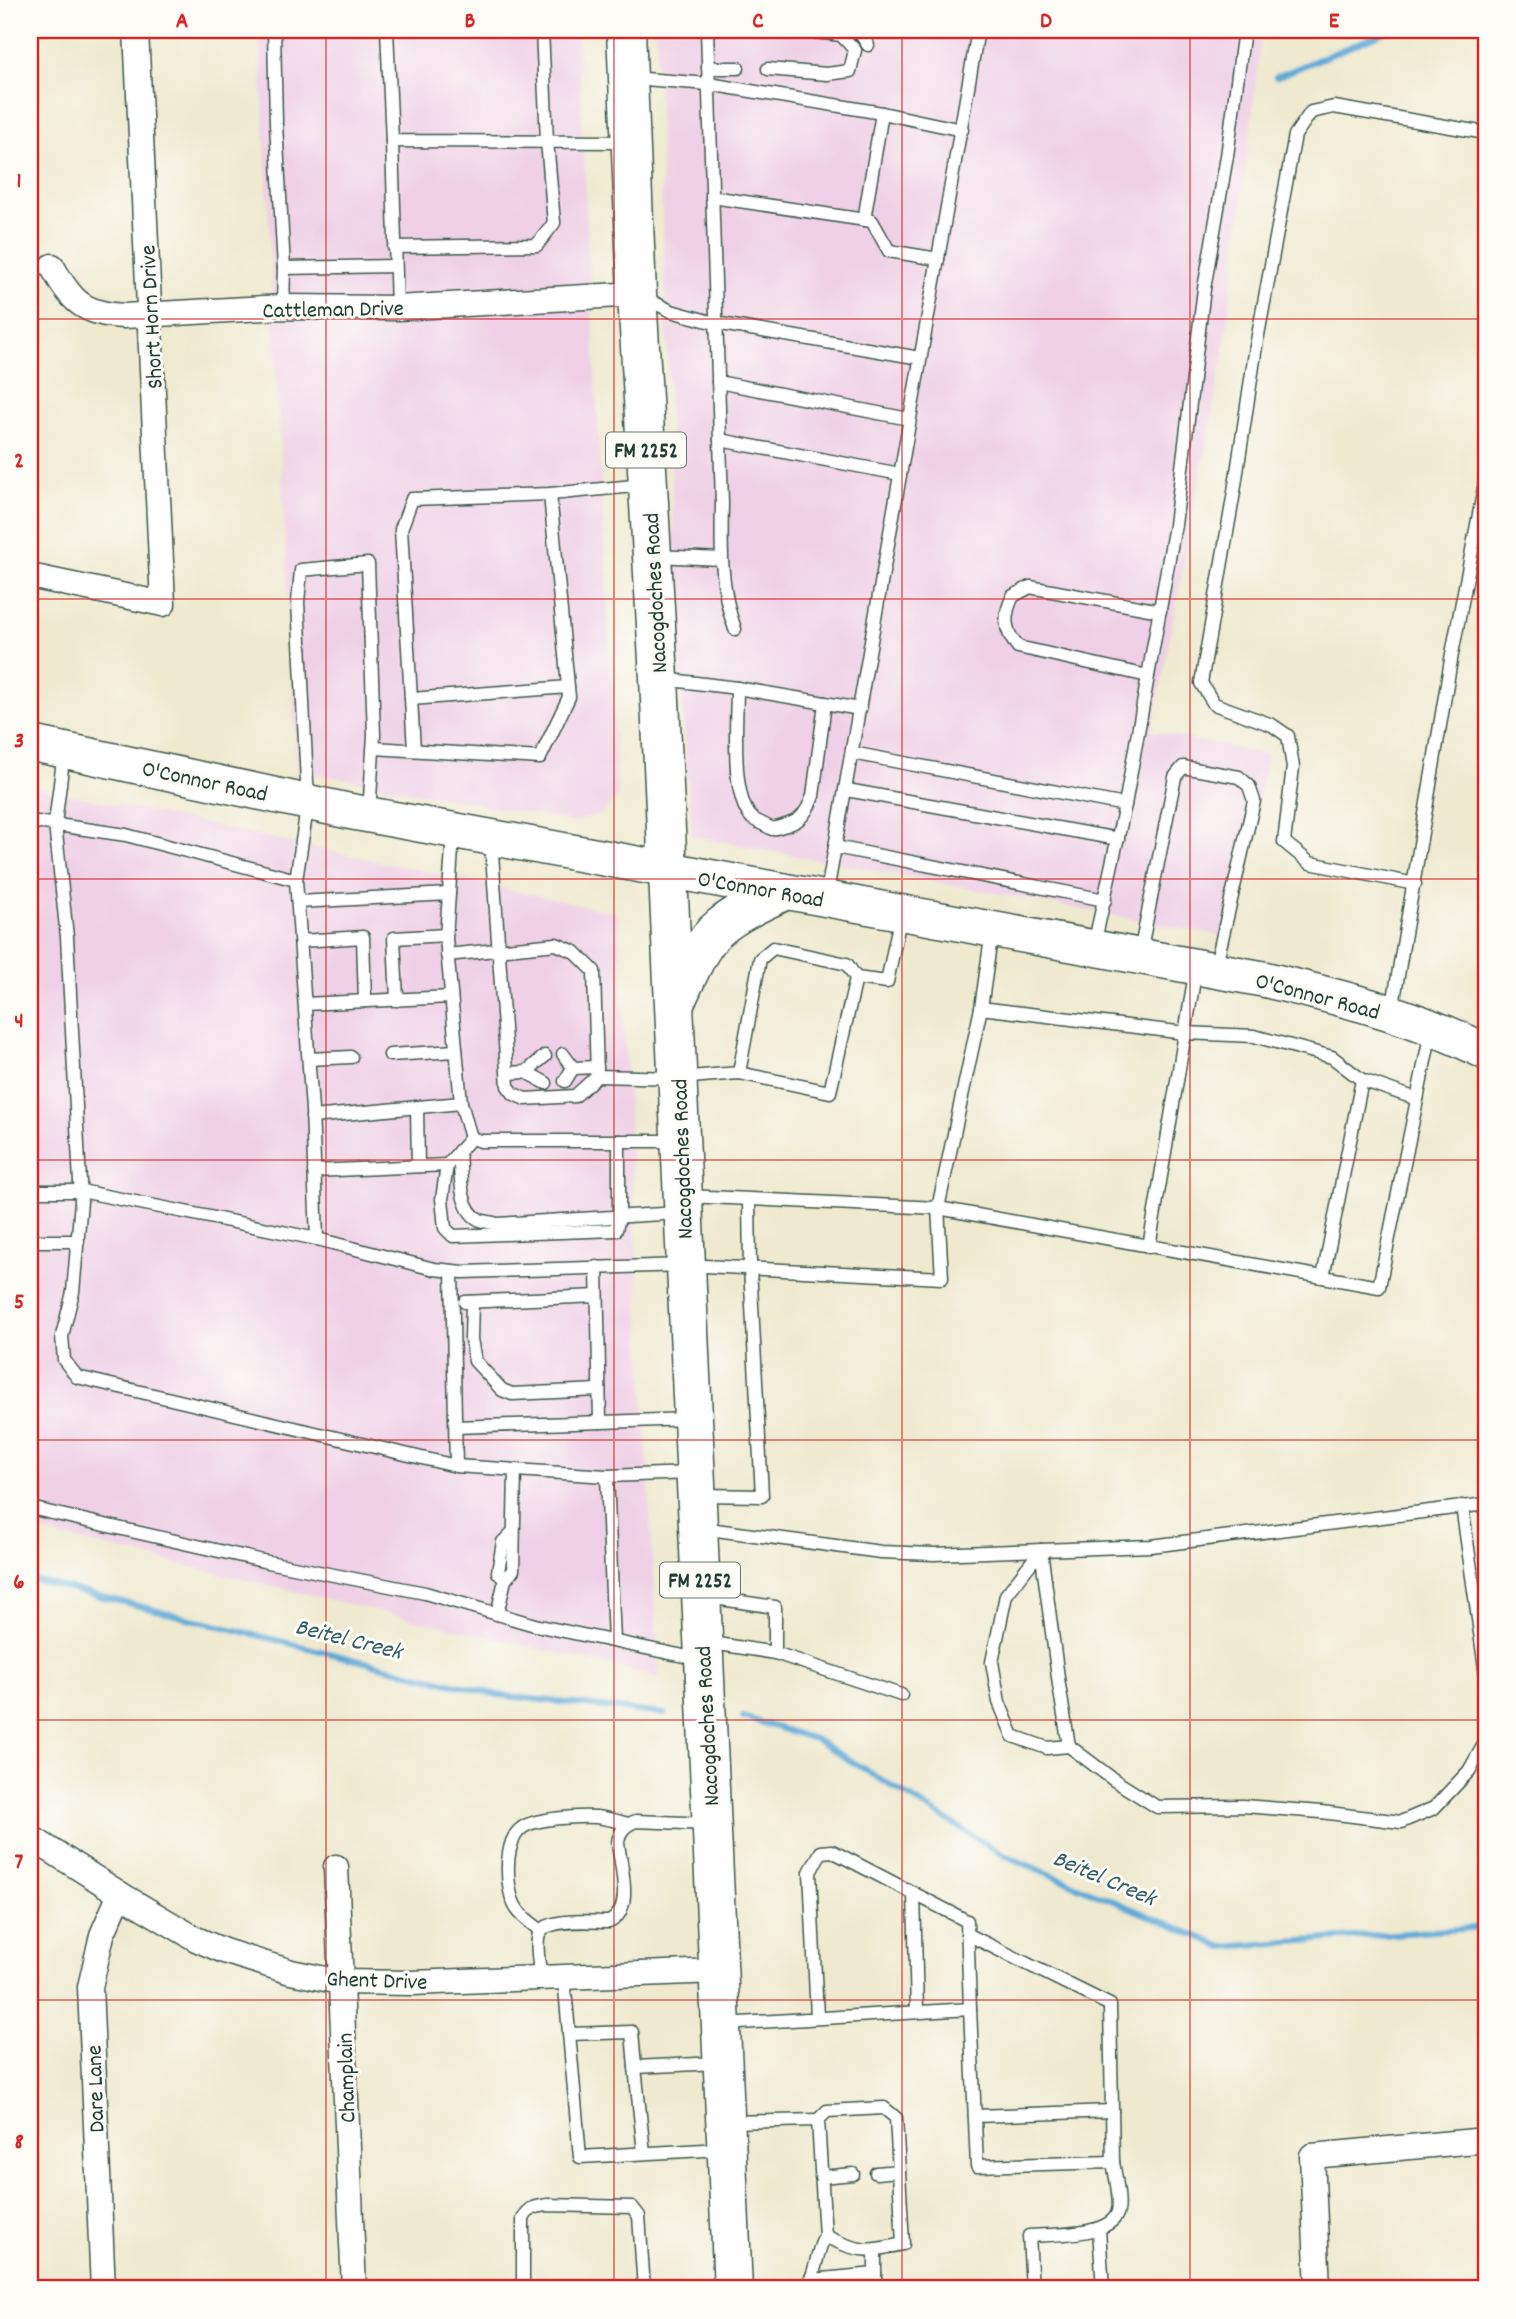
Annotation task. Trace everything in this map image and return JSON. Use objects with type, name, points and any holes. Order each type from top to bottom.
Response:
[{"type":"main road","name":"Nacogdoches Road","points":[[626,30],[636,294],[659,678],[733,2289]]},
{"type":"main road","name":"O'Connor Road","points":[[30,743],[369,815],[1263,979],[1354,1001],[1465,1041],[1486,1052]]},
{"type":"main road","points":[[674,1005],[702,950],[717,929],[740,913],[782,892]]},
{"type":"street","name":"Short Horn Drive","points":[[30,576],[163,604],[136,30]]},
{"type":"street","name":"Cattleman Drive","points":[[52,266],[64,287],[77,302],[102,315],[284,307],[397,308],[636,294]]},
{"type":"street","name":"Ghent Drive","points":[[30,1836],[196,1939],[224,1951],[291,1972],[340,1982],[412,1983],[717,1971]]},
{"type":"street","name":"Champlain","points":[[336,1867],[354,2289]]},
{"type":"street","name":"Dare Lane","points":[[103,2289],[90,1987],[102,1935],[120,1894]]},
{"type":"street","points":[[1318,2289],[1312,2156],[1486,2140]]},
{"type":"lane","points":[[274,30],[284,307]]},
{"type":"lane","points":[[387,30],[397,308]]},
{"type":"lane","points":[[394,247],[537,245],[554,223],[542,30]]},
{"type":"lane","points":[[706,30],[720,440],[721,559],[730,615],[735,629]]},
{"type":"lane","points":[[768,69],[827,74],[849,71],[855,50],[841,35],[797,30]]},
{"type":"lane","points":[[858,30],[868,45]]},
{"type":"lane","points":[[826,900],[978,30]]},
{"type":"lane","points":[[1093,949],[1125,805],[1175,525],[1204,289],[1227,156],[1244,30]]},
{"type":"lane","points":[[708,68],[738,68]]},
{"type":"lane","points":[[627,77],[709,84],[882,113],[962,130]]},
{"type":"lane","points":[[1415,884],[1310,863],[1284,842],[1293,767],[1289,736],[1272,725],[1214,704],[1201,683],[1256,346],[1295,135],[1311,112],[1335,107],[1486,134]]},
{"type":"lane","points":[[864,220],[882,113]]},
{"type":"lane","points":[[392,141],[631,142]]},
{"type":"lane","points":[[712,197],[872,221],[890,251],[937,259]]},
{"type":"lane","points":[[284,268],[395,266]]},
{"type":"lane","points":[[636,294],[671,311],[715,323],[919,358]]},
{"type":"lane","points":[[718,383],[909,419]]},
{"type":"lane","points":[[720,440],[900,474]]},
{"type":"lane","points":[[1392,1014],[1452,654],[1486,478]]},
{"type":"lane","points":[[414,750],[401,529],[412,499],[550,494],[648,485]]},
{"type":"lane","points":[[374,748],[540,758],[569,697],[550,494]]},
{"type":"lane","points":[[652,556],[721,559]]},
{"type":"lane","points":[[317,1239],[309,1059],[296,880],[308,802],[298,602],[301,570],[368,564],[374,748],[369,815]]},
{"type":"lane","points":[[1149,676],[1018,647],[1005,628],[1007,616],[1013,596],[1030,587],[1160,611]]},
{"type":"lane","points":[[659,678],[860,709]]},
{"type":"lane","points":[[411,699],[568,687]]},
{"type":"lane","points":[[737,688],[737,764],[740,794],[751,817],[772,829],[790,825],[802,818],[808,809],[813,796],[825,703]]},
{"type":"lane","points":[[64,750],[55,824],[67,937],[80,1191],[73,1292],[62,1336],[64,1360],[77,1377],[456,1466],[607,1476],[696,1498],[881,1552],[934,1554],[1151,1546],[1486,1504]]},
{"type":"lane","points":[[852,753],[1125,805]]},
{"type":"lane","points":[[1139,957],[1175,777],[1183,768],[1239,776],[1249,786],[1254,801],[1185,1033],[1149,1247]]},
{"type":"lane","points":[[847,790],[1118,839]]},
{"type":"lane","points":[[30,821],[126,835],[296,880]]},
{"type":"lane","points":[[453,830],[447,955],[461,1103],[471,1138]]},
{"type":"lane","points":[[447,955],[499,950],[556,944],[575,952],[594,971],[597,1072],[575,1096],[525,1099],[514,1094],[508,1086],[508,1073],[499,950],[491,838]]},
{"type":"lane","points":[[835,847],[1105,900]]},
{"type":"lane","points":[[298,902],[321,904],[449,894]]},
{"type":"lane","points":[[856,978],[887,982],[901,914]]},
{"type":"lane","points":[[30,1191],[80,1191],[317,1239],[434,1269],[452,1271],[685,1265],[942,1278],[938,1208],[981,1008],[992,930]]},
{"type":"lane","points":[[397,1000],[393,932],[446,935]]},
{"type":"lane","points":[[301,941],[323,935],[363,933],[365,1001]]},
{"type":"lane","points":[[563,1054],[568,1073],[597,1072],[677,1078],[739,1073],[830,1092],[856,978],[847,964],[773,948],[760,959],[739,1073]]},
{"type":"lane","points":[[305,1004],[451,997]]},
{"type":"lane","points":[[981,1008],[1185,1033],[1254,1036],[1332,1057],[1362,1080],[1417,1099]]},
{"type":"lane","points":[[459,1151],[467,1206],[478,1219],[497,1224],[619,1217],[683,1204],[749,1200],[938,1208],[1380,1287],[1432,1029]]},
{"type":"lane","points":[[390,1055],[456,1051]]},
{"type":"lane","points":[[526,1072],[545,1056]]},
{"type":"lane","points":[[309,1059],[351,1057]]},
{"type":"lane","points":[[508,1073],[526,1072],[546,1077]]},
{"type":"lane","points":[[1323,1277],[1362,1080]]},
{"type":"lane","points":[[312,1117],[461,1103]]},
{"type":"lane","points":[[417,1107],[418,1166]]},
{"type":"lane","points":[[471,1138],[481,1141],[680,1141]]},
{"type":"lane","points":[[471,1138],[447,1165],[442,1199],[445,1228],[453,1236],[617,1230],[619,1141]]},
{"type":"lane","points":[[314,1171],[447,1165]]},
{"type":"lane","points":[[696,1498],[762,1496],[749,1200]]},
{"type":"lane","points":[[30,1241],[78,1241]]},
{"type":"lane","points":[[597,1268],[600,1422]]},
{"type":"lane","points":[[452,1271],[456,1466]]},
{"type":"lane","points":[[452,1303],[597,1296]]},
{"type":"lane","points":[[472,1302],[471,1339],[475,1361],[502,1390],[512,1394],[599,1390]]},
{"type":"lane","points":[[456,1427],[692,1419]]},
{"type":"lane","points":[[497,1614],[505,1580],[513,1570],[515,1470]]},
{"type":"lane","points":[[607,1476],[614,1641]]},
{"type":"lane","points":[[1462,1506],[1486,1675]]},
{"type":"lane","points":[[30,1508],[263,1562],[425,1593],[535,1625],[614,1641],[703,1651],[775,1653],[901,1695]]},
{"type":"lane","points":[[1041,1550],[1006,1595],[992,1662],[999,1702],[1013,1736],[1047,1748],[1069,1746],[1114,1780],[1157,1807],[1243,1806],[1401,1822],[1434,1808],[1469,1771],[1486,1741]]},
{"type":"lane","points":[[1041,1550],[1069,1746]]},
{"type":"lane","points":[[700,1596],[775,1607],[775,1653]]},
{"type":"lane","points":[[541,1931],[516,1908],[510,1892],[509,1854],[512,1839],[521,1828],[533,1822],[594,1817],[628,1824]]},
{"type":"lane","points":[[711,1824],[636,1821],[628,1824],[618,1837],[623,1891],[623,1908],[618,1916],[609,1922],[555,1923],[541,1931],[538,1937],[569,2034],[580,2157],[644,2153],[725,2135],[818,2120],[827,2110],[884,2108],[896,2118],[903,2244],[868,2251],[845,2246],[825,2236]]},
{"type":"lane","points":[[817,2017],[810,1872],[821,1852],[832,1851],[967,1921],[977,2166],[1113,2162]]},
{"type":"lane","points":[[914,1893],[917,2012]]},
{"type":"lane","points":[[967,1934],[1111,2006],[1113,2162],[1119,2210],[1112,2222],[1099,2230],[1029,2236],[1032,2289]]},
{"type":"lane","points":[[720,2025],[970,2008]]},
{"type":"lane","points":[[569,2034],[632,2032],[644,2153]]},
{"type":"lane","points":[[635,2067],[722,2063]]},
{"type":"lane","points":[[975,2116],[1112,2112]]},
{"type":"lane","points":[[818,2120],[825,2236],[817,2250],[808,2285],[875,2274]]},
{"type":"lane","points":[[876,2173],[899,2171]]},
{"type":"lane","points":[[821,2177],[853,2175]]},
{"type":"lane","points":[[523,2289],[523,2219],[527,2211],[534,2207],[548,2205],[632,2207],[639,2216],[645,2289]]},
{"type":"lane","points":[[1099,2230],[1103,2289]]},
{"type":"lane","points":[[875,2250],[876,2289]]},
{"type":"shaded area","points":[[259,30],[577,30],[618,796],[601,814],[574,822],[297,770]]},
{"type":"shaded area","points":[[656,30],[1262,30],[1224,352],[1152,731],[1267,755],[1232,938],[692,836],[677,635]]},
{"type":"shaded area","points":[[30,786],[618,913],[659,1677],[30,1529]]},
{"type":"waterway","points":[[1276,77],[1390,30]]},
{"type":"waterway","name":"Beitel Creek","points":[[30,1579],[498,1695],[664,1714]]},
{"type":"waterway","name":"Beitel Creek","points":[[743,1717],[815,1739],[1004,1855],[1223,1947],[1486,1927]]}]
